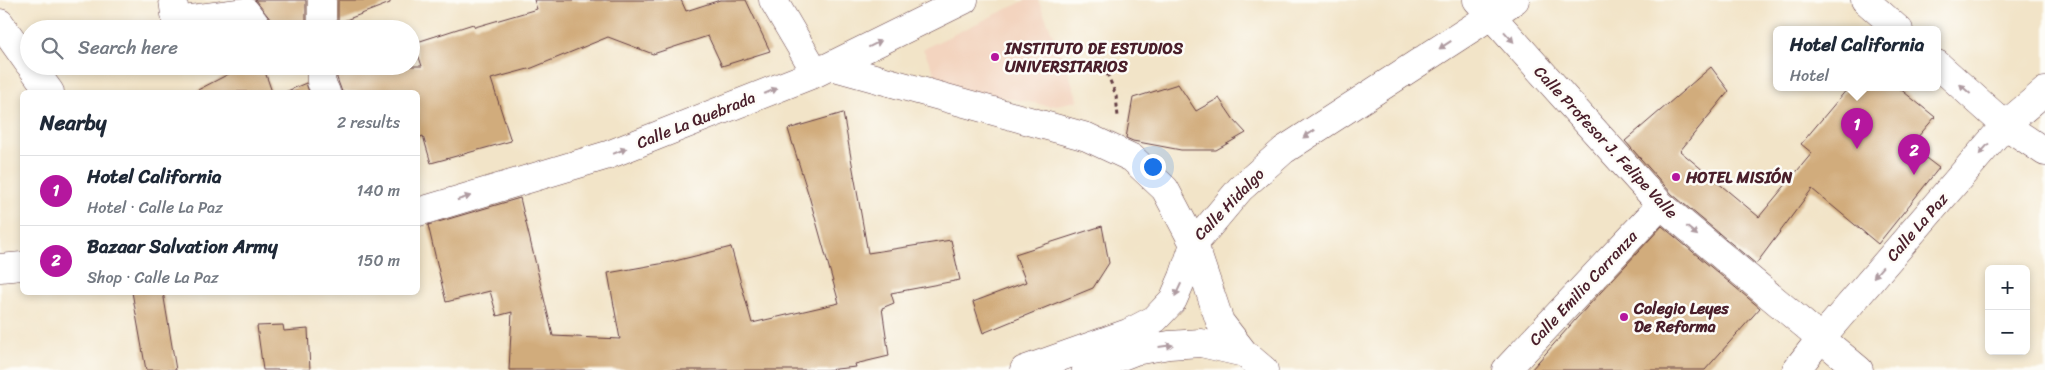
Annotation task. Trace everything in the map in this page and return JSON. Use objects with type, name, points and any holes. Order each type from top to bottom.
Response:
[{"type":"street","points":[[173,0],[176,20]]},
{"type":"street","points":[[322,0],[322,20]]},
{"type":"street","points":[[773,0],[824,69]]},
{"type":"street","name":"Calle La Quebrada","points":[[420,211],[608,155],[824,69],[964,0]]},
{"type":"street","name":"Calle Hidalgo","points":[[824,69],[1087,138],[1132,158],[1166,189],[1194,244],[1240,190],[1284,150],[1483,8],[1515,0]]},
{"type":"street","points":[[1865,0],[1894,26]]},
{"type":"street","name":"Calle Profesor J. Felipe Valle","points":[[1483,8],[1660,205],[1859,370]]},
{"type":"street","points":[[184,20],[246,12],[253,20]]},
{"type":"street","points":[[0,23],[20,51]]},
{"type":"street","points":[[1941,68],[2005,125],[2045,152]]},
{"type":"street","points":[[37,75],[49,90]]},
{"type":"street","name":"Calle La Paz","points":[[1796,370],[1821,338],[2005,125],[2045,92]]},
{"type":"street","name":"Calle Emilio Carranza","points":[[1506,370],[1660,205]]},
{"type":"street","points":[[1086,370],[1132,342],[1173,300],[1184,277],[1194,244]]},
{"type":"street","points":[[1194,244],[1206,285],[1220,322],[1254,362]]},
{"type":"street","points":[[0,268],[20,266]]},
{"type":"street","points":[[1024,370],[1132,342],[1169,345],[1201,343],[1254,362]]},
{"type":"path","points":[[1104,66],[1116,95],[1119,116],[1116,124]]},
{"type":"shaded area","name":"INSTITUTO DE ESTUDIOS UNIVERSITARIOS","points":[[1026,0],[1038,0],[1066,65],[1078,101],[1050,106],[941,86],[923,49]]},
{"type":"building","points":[[255,0],[306,0],[306,20],[271,20]]},
{"type":"building","points":[[338,0],[390,0],[390,3],[346,20],[338,20]]},
{"type":"building","points":[[534,0],[681,0],[686,11],[720,0],[746,0],[770,51],[722,66],[708,36],[653,54],[608,37],[532,68],[491,79],[511,141],[431,163],[423,136],[420,137],[420,90],[341,90],[337,75],[420,75],[420,66],[422,66],[420,60],[420,41],[473,24],[475,27],[537,9]]},
{"type":"building","points":[[1711,67],[1729,91],[1680,151],[1759,217],[1812,153],[1801,144],[1845,91],[1903,91],[1935,117],[1910,146],[1939,168],[1878,244],[1812,189],[1756,264],[1672,194],[1625,141]]},
{"type":"building","points":[[227,75],[266,75],[271,90],[198,90]]},
{"type":"building","points":[[306,83],[308,90],[290,90]]},
{"type":"building","points":[[1178,84],[1196,111],[1219,98],[1234,120],[1246,133],[1216,150],[1181,150],[1126,138],[1133,98]]},
{"type":"building","points":[[843,113],[868,253],[951,240],[960,280],[891,293],[894,303],[882,308],[889,356],[855,364],[856,367],[826,370],[509,370],[512,312],[497,316],[490,291],[446,302],[428,225],[520,198],[553,336],[620,339],[608,273],[671,262],[731,247],[752,323],[839,303],[788,129]]},
{"type":"building","points":[[1102,226],[1109,263],[1093,288],[983,333],[973,302],[1026,282],[1015,254]]},
{"type":"building","name":"Colegio Leyes De Reforma","points":[[1662,226],[1760,308],[1705,370],[1531,370],[1576,319]]},
{"type":"building","points":[[133,295],[164,295],[176,370],[146,370]]},
{"type":"building","points":[[283,325],[284,331],[308,329],[310,370],[263,370],[257,326]]},
{"type":"place","name":"INSTITUTO DE ESTUDIOS UNIVERSITARIOS","points":[[995,57]]},
{"type":"place","name":"Hotel California","points":[[1857,149]]},
{"type":"place","name":"Bazaar Salvation Army","points":[[1914,175]]},
{"type":"place","name":"HOTEL MISIÓN","points":[[1676,177]]},
{"type":"place","name":"Colegio Leyes De Reforma","points":[[1624,317]]}]
